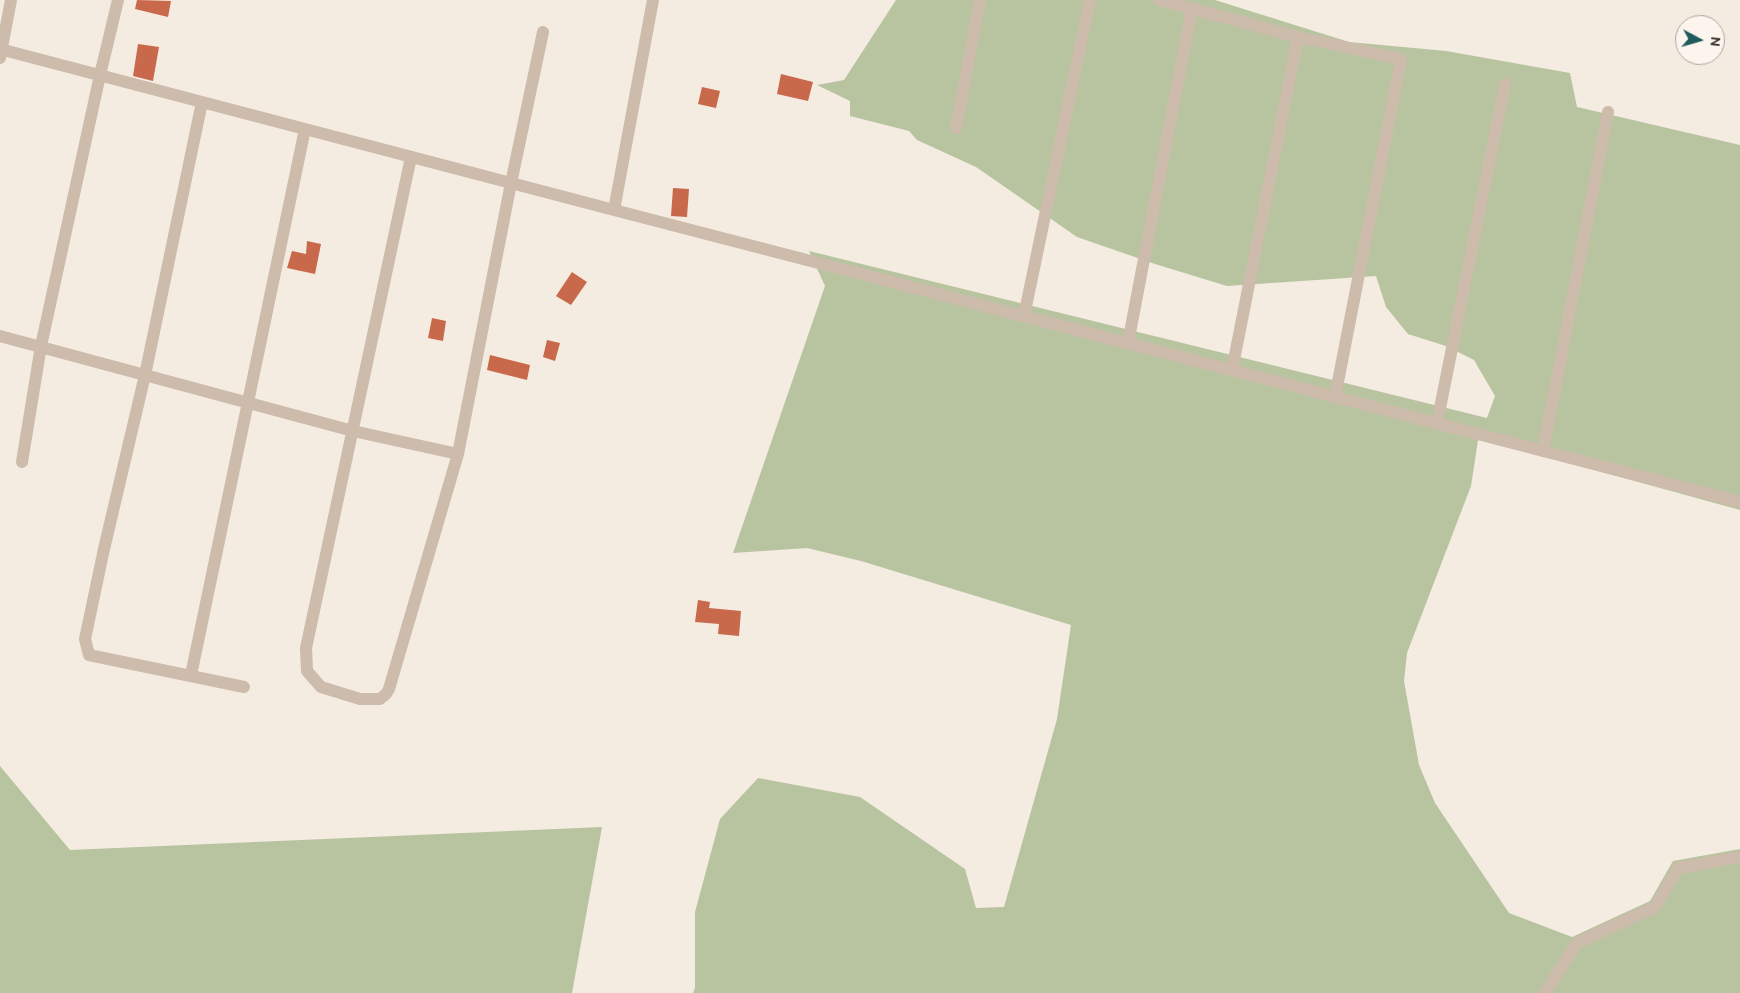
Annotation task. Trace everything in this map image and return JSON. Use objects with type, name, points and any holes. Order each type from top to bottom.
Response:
[{"type":"street","points":[[11,0],[1,52],[100,75],[1740,502]]},
{"type":"street","points":[[22,462],[41,346],[118,0]]},
{"type":"street","points":[[614,210],[653,0]]},
{"type":"street","points":[[956,128],[980,0]]},
{"type":"street","points":[[1024,316],[1090,0]]},
{"type":"street","points":[[1159,0],[1298,37],[1401,59],[1335,397]]},
{"type":"street","points":[[1128,343],[1192,8]]},
{"type":"street","points":[[411,157],[306,648],[307,671],[321,687],[360,699],[380,699],[389,689],[458,454],[511,183],[543,32]]},
{"type":"street","points":[[1232,370],[1298,37]]},
{"type":"street","points":[[1437,424],[1505,84]]},
{"type":"street","points":[[202,102],[145,374],[85,639],[89,655],[191,675],[244,688]]},
{"type":"street","points":[[1543,451],[1608,112]]},
{"type":"street","points":[[191,675],[305,129]]},
{"type":"street","points":[[0,336],[353,430],[458,454]]},
{"type":"street","points":[[1545,993],[1577,943],[1655,906],[1678,868],[1740,857]]},
{"type":"green space","points":[[896,0],[1215,0],[1349,42],[1446,51],[1570,73],[1577,107],[1740,145],[1740,510],[1504,445],[1478,440],[1471,486],[1407,653],[1404,681],[1419,765],[1435,803],[1509,913],[1572,937],[1650,901],[1673,861],[1740,849],[1740,993],[693,993],[695,988],[695,912],[720,819],[758,778],[860,797],[965,869],[976,908],[1004,907],[1057,719],[1071,625],[861,561],[807,548],[733,553],[825,286],[809,251],[1487,418],[1495,396],[1474,360],[1446,346],[1408,334],[1386,307],[1376,276],[1227,286],[1077,237],[976,167],[917,140],[909,131],[850,116],[850,101],[817,85],[844,80]]},
{"type":"green space","points":[[0,766],[70,850],[602,827],[572,993],[0,993]]},
{"type":"building","points":[[137,0],[171,1],[168,17],[135,9]]},
{"type":"building","points":[[138,44],[159,47],[153,81],[133,76]]},
{"type":"building","points":[[781,74],[813,82],[808,101],[777,94]]},
{"type":"building","points":[[702,87],[720,91],[716,108],[698,104]]},
{"type":"building","points":[[673,188],[689,189],[687,217],[671,216]]},
{"type":"building","points":[[307,241],[321,244],[315,274],[287,268],[292,251],[306,254]]},
{"type":"building","points":[[572,272],[587,282],[571,305],[556,296]]},
{"type":"building","points":[[432,318],[446,321],[443,341],[428,338]]},
{"type":"building","points":[[547,340],[560,343],[555,361],[543,357]]},
{"type":"building","points":[[490,355],[530,365],[527,380],[487,370]]},
{"type":"building","points":[[698,600],[710,602],[709,608],[741,611],[739,636],[718,634],[719,624],[695,622]]}]
